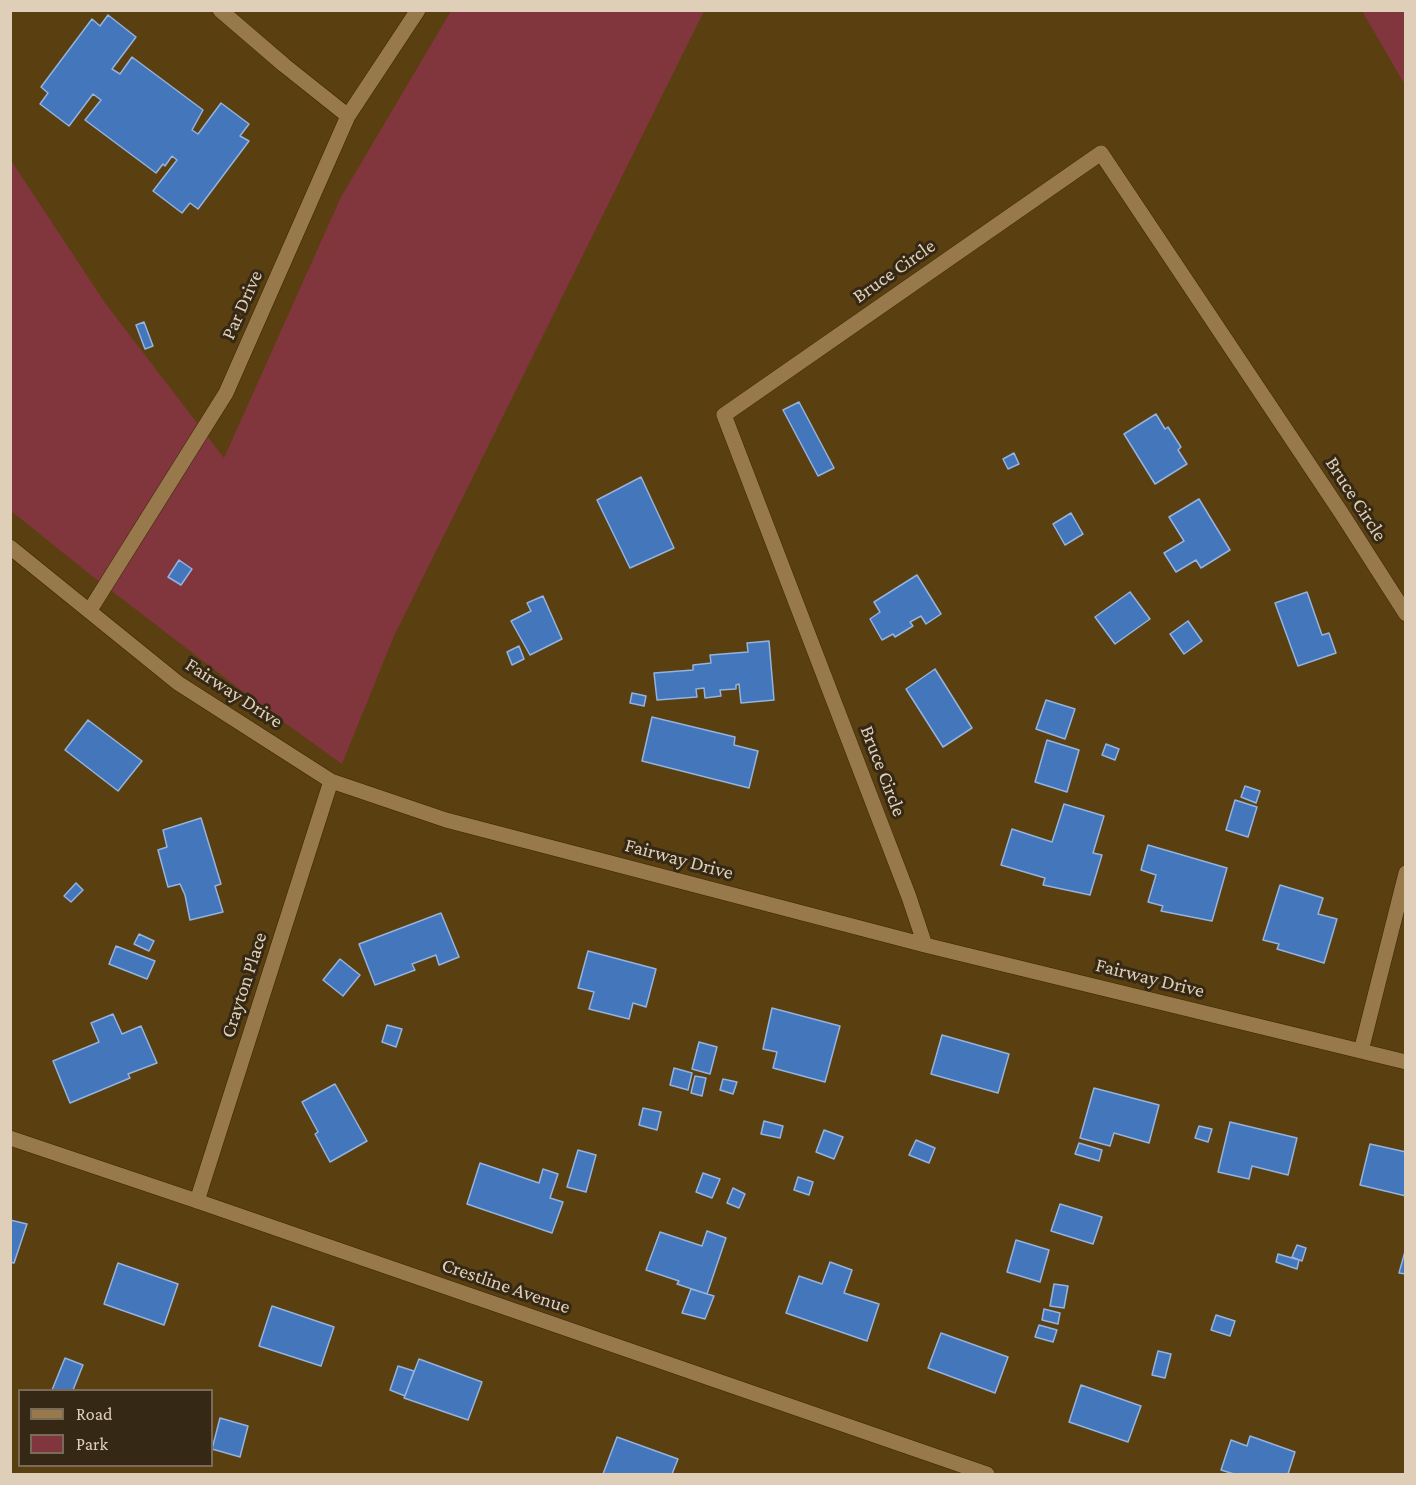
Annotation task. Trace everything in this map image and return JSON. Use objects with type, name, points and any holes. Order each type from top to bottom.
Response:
[{"type":"street","points":[[220,10],[348,116]]},
{"type":"street","name":"Par Drive","points":[[90,610],[226,393],[348,116],[418,10]]},
{"type":"street","name":"Bruce Circle","points":[[925,945],[909,897],[724,415],[1101,153],[1342,514],[1406,614]]},
{"type":"street","name":"Fairway Drive","points":[[10,547],[178,683],[331,781],[446,820],[925,945],[1406,1062]]},
{"type":"street","name":"Crayton Place","points":[[197,1201],[331,781]]},
{"type":"street","points":[[1360,1051],[1406,873]]},
{"type":"street","name":"Crestline Avenue","points":[[10,1138],[987,1474]]},
{"type":"green space","points":[[451,11],[704,11],[394,636],[342,764],[267,710],[11,511],[10,159],[105,303],[224,458],[341,197]]},
{"type":"green space","points":[[1362,11],[1405,11],[1405,85]]},
{"type":"building","points":[[108,15],[136,37],[112,69],[120,74],[132,57],[203,110],[192,130],[198,134],[221,103],[249,124],[240,136],[249,141],[198,209],[190,203],[182,213],[153,191],[177,160],[172,156],[156,173],[85,120],[101,100],[93,94],[69,126],[40,104],[48,93],[41,87],[92,19],[100,26]]},
{"type":"building","points":[[144,322],[153,346],[145,349],[136,325]]},
{"type":"building","points":[[799,402],[834,468],[818,476],[783,410]]},
{"type":"building","points":[[1156,414],[1165,429],[1168,427],[1181,447],[1178,450],[1187,464],[1155,484],[1124,434]]},
{"type":"building","points":[[1014,453],[1019,464],[1008,469],[1003,459]]},
{"type":"building","points":[[641,477],[674,548],[630,568],[597,500]]},
{"type":"building","points":[[1199,499],[1230,550],[1201,568],[1196,560],[1176,572],[1164,553],[1184,541],[1169,517]]},
{"type":"building","points":[[1071,513],[1083,534],[1065,545],[1053,524]]},
{"type":"building","points":[[179,560],[192,569],[181,585],[168,577]]},
{"type":"building","points":[[917,575],[941,614],[926,624],[921,616],[910,622],[913,626],[895,637],[893,634],[882,640],[870,619],[880,612],[874,602]]},
{"type":"building","points":[[1130,592],[1150,619],[1115,644],[1095,617]]},
{"type":"building","points":[[1307,592],[1322,635],[1329,633],[1336,653],[1298,666],[1275,603]]},
{"type":"building","points":[[543,596],[562,639],[530,655],[511,621],[531,611],[527,603]]},
{"type":"building","points":[[1188,621],[1202,641],[1184,654],[1170,634]]},
{"type":"building","points":[[769,641],[774,700],[741,703],[739,684],[736,685],[736,689],[720,690],[721,696],[705,698],[704,688],[696,689],[697,697],[657,700],[654,673],[693,670],[693,665],[711,663],[710,655],[748,652],[747,643]]},
{"type":"building","points":[[519,646],[524,659],[512,665],[507,652]]},
{"type":"building","points":[[935,669],[972,728],[943,747],[906,689]]},
{"type":"building","points":[[632,693],[646,696],[644,706],[630,703]]},
{"type":"building","points":[[1046,700],[1075,709],[1065,739],[1036,729]]},
{"type":"building","points":[[652,717],[735,737],[734,745],[758,751],[749,788],[642,761]]},
{"type":"building","points":[[88,720],[142,761],[118,791],[65,750]]},
{"type":"building","points":[[1047,740],[1079,750],[1067,792],[1035,782]]},
{"type":"building","points":[[1106,744],[1119,749],[1115,760],[1102,755]]},
{"type":"building","points":[[1245,786],[1260,791],[1256,803],[1241,797]]},
{"type":"building","points":[[1235,800],[1257,807],[1248,837],[1226,830]]},
{"type":"building","points":[[1064,804],[1104,816],[1093,853],[1102,855],[1090,895],[1043,885],[1045,878],[1001,865],[1012,829],[1052,842]]},
{"type":"building","points":[[201,818],[221,884],[215,886],[223,912],[190,920],[185,895],[180,884],[168,887],[158,850],[167,847],[163,830]]},
{"type":"building","points":[[1148,845],[1227,868],[1212,921],[1161,911],[1163,906],[1148,902],[1156,875],[1141,870]]},
{"type":"building","points":[[76,883],[83,890],[71,902],[64,896]]},
{"type":"building","points":[[1280,885],[1323,898],[1318,914],[1337,919],[1324,963],[1277,949],[1279,944],[1263,940]]},
{"type":"building","points":[[441,913],[459,957],[439,965],[436,955],[412,964],[415,970],[375,985],[359,944]]},
{"type":"building","points":[[139,934],[154,941],[149,951],[134,944]]},
{"type":"building","points":[[116,946],[155,961],[147,979],[109,964]]},
{"type":"building","points":[[588,951],[656,969],[646,1007],[633,1003],[629,1019],[589,1009],[594,992],[578,988]]},
{"type":"building","points":[[340,959],[360,975],[343,996],[323,980]]},
{"type":"building","points":[[772,1008],[840,1026],[825,1082],[773,1068],[777,1052],[763,1049]]},
{"type":"building","points":[[113,1014],[122,1034],[141,1026],[157,1063],[128,1074],[130,1078],[70,1103],[53,1061],[99,1042],[91,1023]]},
{"type":"building","points":[[387,1025],[402,1029],[396,1047],[382,1042]]},
{"type":"building","points":[[942,1035],[1009,1054],[998,1093],[931,1074]]},
{"type":"building","points":[[699,1042],[717,1047],[710,1074],[692,1069]]},
{"type":"building","points":[[674,1068],[692,1073],[688,1090],[670,1085]]},
{"type":"building","points":[[695,1076],[706,1078],[702,1096],[691,1093]]},
{"type":"building","points":[[723,1079],[737,1082],[733,1094],[720,1090]]},
{"type":"building","points":[[335,1084],[367,1141],[330,1162],[315,1134],[318,1132],[302,1102]]},
{"type":"building","points":[[1094,1088],[1159,1105],[1149,1143],[1114,1133],[1110,1146],[1080,1138]]},
{"type":"building","points":[[643,1108],[661,1112],[657,1130],[639,1125]]},
{"type":"building","points":[[764,1121],[783,1126],[780,1138],[761,1134]]},
{"type":"building","points":[[1230,1122],[1297,1138],[1288,1175],[1252,1166],[1249,1179],[1218,1172]]},
{"type":"building","points":[[1199,1126],[1212,1129],[1208,1142],[1195,1138]]},
{"type":"building","points":[[824,1130],[843,1137],[834,1159],[816,1152]]},
{"type":"building","points":[[916,1140],[935,1148],[929,1163],[909,1155]]},
{"type":"building","points":[[1079,1143],[1102,1150],[1099,1161],[1075,1154]]},
{"type":"building","points":[[1370,1144],[1406,1152],[1406,1196],[1360,1185]]},
{"type":"building","points":[[578,1150],[596,1155],[586,1192],[567,1187]]},
{"type":"building","points":[[480,1163],[539,1183],[543,1169],[558,1174],[550,1198],[563,1202],[552,1233],[467,1204]]},
{"type":"building","points":[[703,1173],[720,1179],[712,1198],[696,1192]]},
{"type":"building","points":[[798,1177],[813,1182],[809,1195],[794,1190]]},
{"type":"building","points":[[733,1188],[745,1194],[739,1208],[727,1203]]},
{"type":"building","points":[[1060,1204],[1102,1217],[1093,1244],[1051,1231]]},
{"type":"building","points":[[10,1220],[27,1224],[14,1263],[10,1262]]},
{"type":"building","points":[[707,1231],[726,1238],[707,1294],[677,1284],[679,1281],[646,1270],[660,1232],[702,1246]]},
{"type":"building","points":[[1016,1240],[1049,1250],[1040,1282],[1007,1272]]},
{"type":"building","points":[[1297,1245],[1306,1248],[1302,1261],[1292,1257]]},
{"type":"building","points":[[1406,1248],[1406,1274],[1399,1273]]},
{"type":"building","points":[[1278,1254],[1299,1260],[1297,1269],[1276,1262]]},
{"type":"building","points":[[830,1262],[852,1270],[844,1293],[879,1304],[867,1341],[786,1313],[799,1276],[822,1284]]},
{"type":"building","points":[[118,1263],[178,1284],[164,1325],[104,1304]]},
{"type":"building","points":[[1054,1284],[1068,1286],[1064,1308],[1050,1306]]},
{"type":"building","points":[[691,1289],[714,1296],[705,1319],[682,1313]]},
{"type":"building","points":[[272,1306],[334,1327],[321,1366],[259,1346]]},
{"type":"building","points":[[1044,1309],[1060,1313],[1058,1324],[1042,1320]]},
{"type":"building","points":[[1216,1315],[1235,1321],[1230,1336],[1211,1330]]},
{"type":"building","points":[[1039,1325],[1057,1330],[1053,1342],[1035,1337]]},
{"type":"building","points":[[941,1333],[1008,1357],[995,1393],[928,1368]]},
{"type":"building","points":[[1158,1351],[1171,1354],[1165,1378],[1152,1375]]},
{"type":"building","points":[[65,1358],[83,1365],[73,1389],[52,1389]]},
{"type":"building","points":[[419,1359],[482,1382],[468,1420],[404,1398]]},
{"type":"building","points":[[398,1366],[414,1371],[405,1396],[390,1390]]},
{"type":"building","points":[[1081,1385],[1141,1406],[1128,1442],[1069,1422]]},
{"type":"building","points":[[220,1418],[248,1426],[240,1457],[213,1449]]},
{"type":"building","points":[[1250,1436],[1295,1452],[1288,1474],[1234,1474],[1221,1470],[1231,1440],[1247,1446]]},
{"type":"building","points":[[617,1437],[678,1459],[672,1474],[603,1474]]}]
